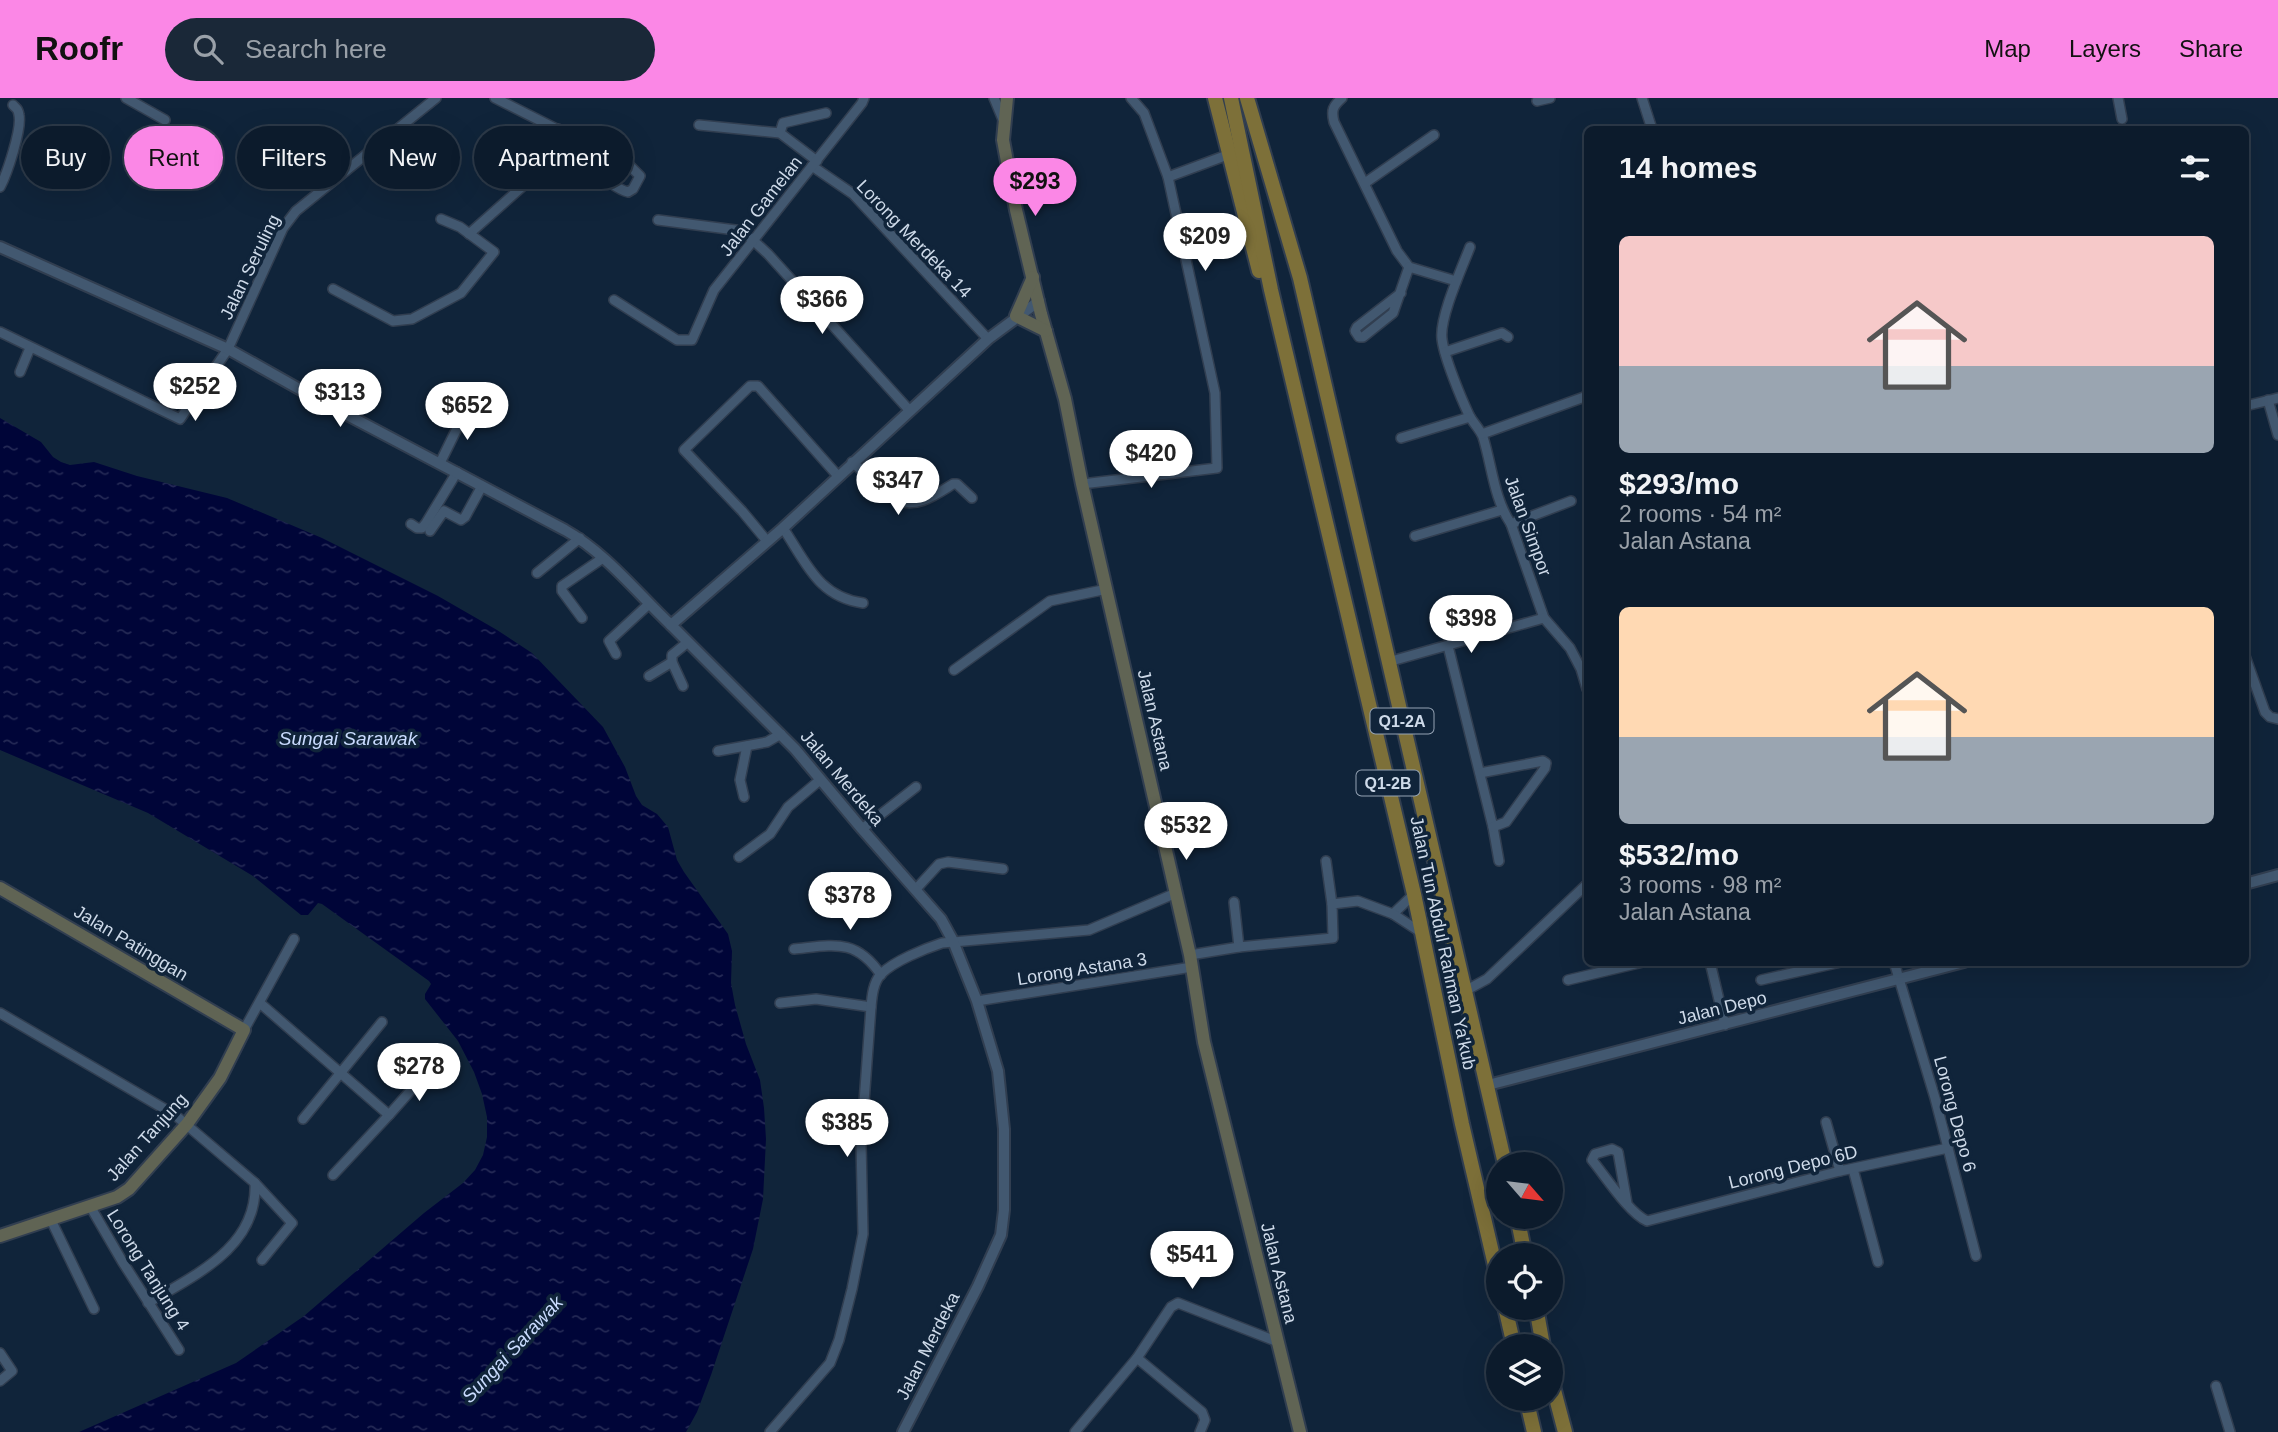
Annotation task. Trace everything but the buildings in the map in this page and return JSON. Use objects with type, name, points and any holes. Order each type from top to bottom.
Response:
[{"type":"main road","name":"Jalan Astana","points":[[1007,98],[1003,140],[1010,182],[1065,399],[1191,961],[1204,1042],[1300,1432]]},
{"type":"main road","name":"Q1-2B","points":[[1214,98],[1258,270],[1271,290]]},
{"type":"main road","points":[[1231,98],[1271,290]]},
{"type":"main road","points":[[1247,98],[1300,278]]},
{"type":"main road","name":"Q1-2A","points":[[1257,98],[1300,248],[1300,278]]},
{"type":"main road","points":[[1033,277],[1016,316],[1046,331]]},
{"type":"main road","name":"Jalan Tun Abdul Rahman Ya'kub","points":[[1300,278],[1502,1152]]},
{"type":"main road","name":"Jalan Tun Abdul Rahman Ya'kub","points":[[1271,290],[1414,894],[1490,1243]]},
{"type":"main road","name":"Jalan Patinggan","points":[[0,888],[244,1030]]},
{"type":"main road","name":"Jalan Tanjung","points":[[0,1236],[90,1206],[129,1189],[187,1124],[220,1078],[244,1030]]},
{"type":"main road","points":[[1529,1411],[1534,1432]]},
{"type":"main road","points":[[1559,1411],[1564,1432]]},
{"type":"street","name":"Jalan Seruling","points":[[30,348],[60,359],[180,419],[228,349],[283,228],[296,211],[436,98]]},
{"type":"street","points":[[495,98],[552,126]]},
{"type":"street","name":"Jalan Gamelan","points":[[614,300],[677,340],[692,340],[714,290],[864,98]]},
{"type":"street","points":[[994,98],[1004,122]]},
{"type":"street","points":[[1082,484],[1217,468],[1215,393],[1168,177],[1144,113],[1130,98]]},
{"type":"street","points":[[1342,98],[1334,105],[1332,113],[1397,251],[1409,267],[1456,281]]},
{"type":"street","points":[[1536,101],[1550,98]]},
{"type":"street","points":[[1642,98],[1651,126]]},
{"type":"street","points":[[2118,98],[2122,119]]},
{"type":"street","points":[[130,99],[165,120]]},
{"type":"street","points":[[0,187],[12,158],[20,117],[13,105]]},
{"type":"street","points":[[699,125],[780,133],[783,123],[826,113]]},
{"type":"street","name":"Lorong Merdeka 14","points":[[780,133],[853,194],[988,339]]},
{"type":"street","points":[[1365,183],[1434,135]]},
{"type":"street","points":[[1168,177],[1230,153]]},
{"type":"street","points":[[619,189],[628,192],[633,190],[640,176],[633,169]]},
{"type":"street","points":[[469,234],[520,189]]},
{"type":"street","points":[[333,289],[393,321],[412,319],[461,293],[494,253],[460,227],[441,219]]},
{"type":"street","points":[[658,220],[743,231],[768,254],[910,411]]},
{"type":"street","name":"Jalan Merdeka","points":[[0,247],[228,349],[580,538],[781,734],[941,919],[953,941],[977,1002],[998,1071],[1004,1129],[1004,1210],[1001,1235],[955,1333],[903,1432]]},
{"type":"street","name":"Jalan Simpor","points":[[1470,247],[1456,281],[1442,329],[1445,352],[1469,417],[1482,434],[1502,510],[1511,524],[1544,618],[1570,648],[1584,680]]},
{"type":"street","points":[[1401,293],[1357,327],[1355,331],[1359,337],[1363,337],[1393,313],[1401,293],[1409,267]]},
{"type":"street","points":[[671,625],[783,528],[988,339],[1039,301]]},
{"type":"street","points":[[0,332],[30,348],[20,373]]},
{"type":"street","points":[[1445,352],[1502,333],[1508,337]]},
{"type":"street","points":[[767,541],[684,450],[750,386],[758,386],[838,476]]},
{"type":"street","points":[[440,463],[470,402],[474,397],[482,399]]},
{"type":"street","points":[[1482,434],[1584,397]]},
{"type":"street","points":[[2249,405],[2273,399],[2278,435]]},
{"type":"street","points":[[1401,438],[1469,417]]},
{"type":"street","points":[[852,463],[904,504],[913,504],[953,484],[957,484],[972,498]]},
{"type":"street","points":[[411,524],[422,528],[457,472]]},
{"type":"street","points":[[430,531],[444,511],[461,520],[465,517],[482,486]]},
{"type":"street","points":[[1511,524],[1571,501]]},
{"type":"street","points":[[1415,536],[1502,510]]},
{"type":"street","points":[[783,528],[822,586],[841,597],[863,603]]},
{"type":"street","points":[[537,573],[580,538]]},
{"type":"street","points":[[582,618],[562,591],[562,586],[603,558]]},
{"type":"street","points":[[954,670],[1050,601],[1107,589]]},
{"type":"street","points":[[616,654],[609,641],[649,604]]},
{"type":"street","points":[[1388,662],[1544,618]]},
{"type":"street","points":[[683,686],[671,662],[675,651],[688,642]]},
{"type":"street","points":[[1448,646],[1499,861]]},
{"type":"street","points":[[649,676],[671,662]]},
{"type":"street","points":[[2249,667],[2265,712],[2278,719]]},
{"type":"street","points":[[718,751],[767,743],[781,734]]},
{"type":"street","points":[[744,797],[740,780],[747,746]]},
{"type":"street","points":[[1480,773],[1543,761],[1546,763],[1506,822],[1493,827]]},
{"type":"street","points":[[739,856],[770,834],[788,807],[820,780]]},
{"type":"street","points":[[862,829],[916,787]]},
{"type":"street","points":[[1326,860],[1332,904],[1358,901],[1393,914],[1422,933]]},
{"type":"street","points":[[916,889],[939,864],[948,862],[1003,869]]},
{"type":"street","points":[[2249,883],[2278,875]]},
{"type":"street","points":[[1465,991],[1487,979],[1584,887]]},
{"type":"street","points":[[770,1432],[830,1363],[852,1289],[863,1234],[861,1143],[871,1007],[873,989],[881,975],[923,949],[953,941],[1089,930],[1176,893]]},
{"type":"street","points":[[1393,914],[1414,894]]},
{"type":"street","points":[[1234,902],[1239,947]]},
{"type":"street","name":"Lorong Astana 3","points":[[977,1002],[1191,961],[1239,947],[1333,937],[1332,904]]},
{"type":"street","points":[[244,1030],[261,1004],[294,939]]},
{"type":"street","points":[[794,949],[827,946],[854,948],[870,958],[881,975]]},
{"type":"street","points":[[1568,980],[1626,966]]},
{"type":"street","points":[[1711,966],[1725,1025]]},
{"type":"street","points":[[1761,980],[1823,966]]},
{"type":"street","name":"Lorong Depo 6","points":[[1895,966],[1976,1256]]},
{"type":"street","name":"Jalan Depo","points":[[1488,1085],[1950,966]]},
{"type":"street","points":[[780,1003],[816,999],[871,1007]]},
{"type":"street","points":[[261,1004],[389,1115]]},
{"type":"street","points":[[0,1013],[175,1115],[255,1183],[292,1223],[262,1260]]},
{"type":"street","points":[[303,1119],[382,1022]]},
{"type":"street","points":[[333,1175],[428,1071]]},
{"type":"street","points":[[1826,1122],[1840,1171]]},
{"type":"street","name":"Lorong Depo 6D","points":[[1627,1203],[1640,1218],[1647,1221],[1840,1171],[1948,1148]]},
{"type":"street","points":[[1612,1149],[1618,1152],[1627,1203],[1592,1160],[1595,1154],[1612,1149]]},
{"type":"street","points":[[1853,1169],[1878,1262]]},
{"type":"street","points":[[148,1303],[216,1263],[235,1242],[248,1223],[256,1197],[255,1183]]},
{"type":"street","name":"Lorong Tanjung 4","points":[[90,1206],[148,1303],[180,1350]]},
{"type":"street","points":[[51,1220],[94,1309]]},
{"type":"street","points":[[1075,1432],[1137,1358],[1171,1307],[1178,1303],[1278,1342]]},
{"type":"street","points":[[0,1353],[12,1371],[0,1381]]},
{"type":"street","points":[[1137,1358],[1202,1412],[1205,1420],[1200,1432]]},
{"type":"street","points":[[2216,1386],[2230,1432]]},
{"type":"water","name":"Sungai Sarawak","points":[[0,418],[41,442],[53,457],[61,462],[70,465],[94,462],[137,476],[227,498],[322,538],[438,596],[532,653],[603,727],[625,767],[636,796],[642,805],[657,814],[668,827],[677,860],[728,934],[732,951],[731,983],[735,1005],[760,1080],[764,1108],[766,1139],[763,1199],[753,1249],[711,1375],[686,1432],[79,1432],[236,1363],[304,1316],[475,1170],[483,1155],[487,1117],[474,1072],[458,1041],[425,999],[431,984],[429,981],[322,904],[318,903],[308,915],[301,915],[253,876],[148,813],[0,750]]}]
